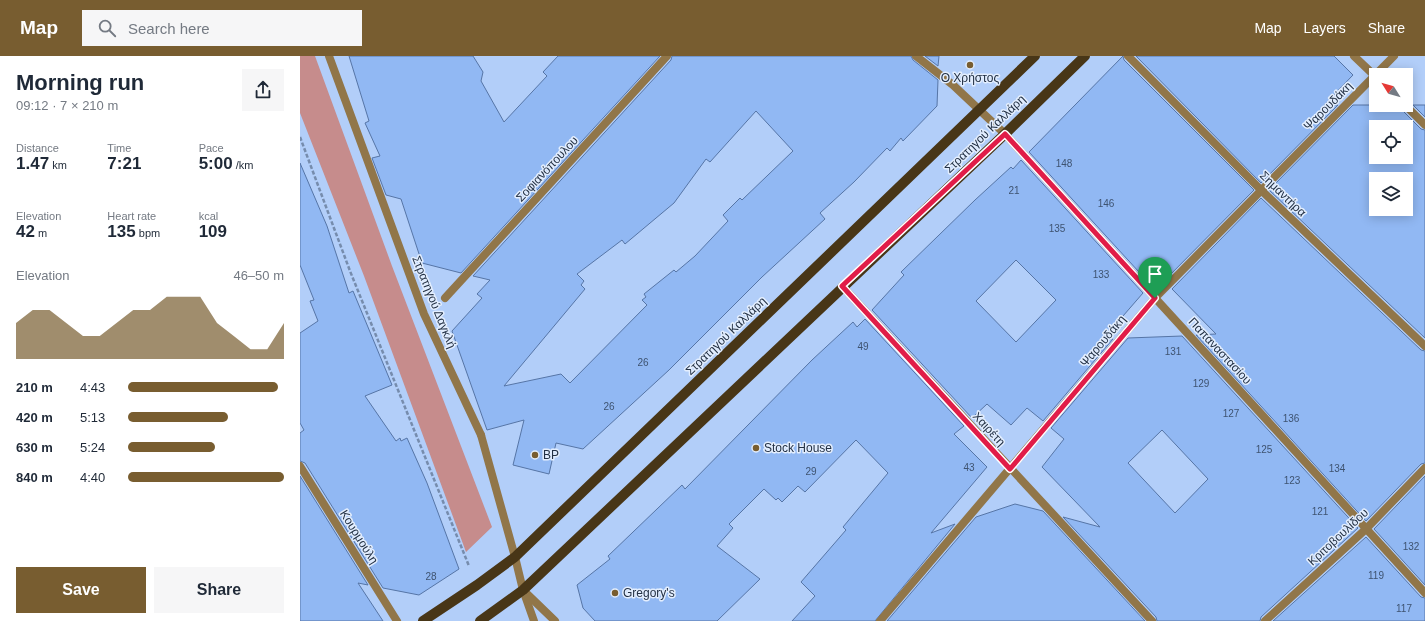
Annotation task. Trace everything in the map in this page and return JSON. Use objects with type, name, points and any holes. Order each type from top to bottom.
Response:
[{"type":"main road","name":"Στρατηγού Καλλάρη","points":[[423,621],[477,585],[515,556],[1035,56]]},
{"type":"main road","name":"Στρατηγού Καλλάρη","points":[[480,621],[523,590],[842,286],[1005,134],[1085,56]]},
{"type":"street","name":"Στρατηγού Δαγκλή","points":[[329,56],[424,314],[481,435],[523,590]]},
{"type":"street","name":"Σοφιανόπουλου","points":[[445,298],[667,56]]},
{"type":"street","name":"Παπαναστασίου","points":[[916,56],[953,85],[1005,134],[1425,593]]},
{"type":"street","name":"Σημαντήρα","points":[[1128,56],[1261,190],[1425,346]]},
{"type":"street","points":[[1354,56],[1369,71]]},
{"type":"street","name":"Ψαρουδάκη","points":[[1383,68],[1394,56]]},
{"type":"street","name":"Ψαρουδάκη","points":[[880,621],[1155,298],[1369,83]]},
{"type":"street","points":[[1411,112],[1425,125]]},
{"type":"street","name":"Χαιρέτη","points":[[842,286],[1152,621]]},
{"type":"street","name":"Κουρμούλη","points":[[300,466],[397,621]]},
{"type":"street","name":"Κριτοβουλίδου","points":[[1265,621],[1366,529],[1425,468]]},
{"type":"street","points":[[523,590],[534,621]]},
{"type":"street","points":[[523,590],[554,621]]},
{"type":"path","points":[[300,137],[350,271],[477,585]]},
{"type":"shaded area","points":[[300,56],[315,56],[392,266],[492,527],[466,552],[364,276],[300,113]]},
{"type":"building","points":[[349,56],[473,56],[483,72],[481,81],[504,122],[547,76],[543,72],[558,56],[660,56],[461,273],[422,263],[401,199],[386,195],[372,158],[380,156],[365,123],[369,121]]},
{"type":"building","points":[[672,56],[911,56],[913,60],[938,80],[937,106],[903,141],[901,138],[890,151],[887,148],[854,182],[820,213],[825,219],[762,277],[669,370],[583,449],[556,443],[549,474],[513,465],[524,420],[487,430],[452,331],[482,298],[477,294],[490,280],[473,276],[671,60]],"holes":[[[756,111],[793,151],[742,200],[740,198],[723,215],[728,221],[695,256],[676,272],[674,270],[644,294],[646,297],[642,300],[647,305],[570,383],[561,374],[504,386],[585,289],[581,285],[584,281],[577,274],[622,240],[625,244],[674,203],[706,159],[710,162]]]},
{"type":"building","points":[[925,56],[939,56],[938,66]]},
{"type":"building","points":[[1123,56],[1124,60],[1254,190],[1164,281],[1158,275],[1150,284],[1029,152]]},
{"type":"building","points":[[1136,56],[1334,56],[1353,75],[1324,105],[1338,105],[1261,183]]},
{"type":"building","points":[[1353,105],[1369,105],[1369,112],[1404,112],[1412,120],[1369,120],[1369,164],[1413,164],[1413,121],[1421,129],[1425,130],[1425,338],[1269,190]]},
{"type":"building","points":[[1413,105],[1425,105],[1425,117]]},
{"type":"building","points":[[1021,160],[1143,293],[1103,339],[1113,339],[1043,421],[1027,408],[1011,425],[987,404],[972,418],[872,310],[904,275],[901,272],[975,200],[1011,167],[1013,169]],"holes":[[[1016,260],[1056,300],[1016,342],[976,301]]]},
{"type":"building","points":[[300,163],[327,226],[349,293],[353,291],[392,385],[365,396],[396,441],[400,438],[401,441],[407,438],[427,483],[459,569],[419,595],[383,588],[305,463],[300,461],[300,433],[304,430],[300,423],[300,333],[318,321],[310,301],[314,300],[300,265]]},
{"type":"building","points":[[1261,198],[1421,350],[1425,351],[1425,463],[1421,464],[1366,521],[1196,335],[1216,334],[1172,289]]},
{"type":"building","points":[[865,319],[964,426],[954,434],[987,467],[931,533],[955,524],[875,621],[792,621],[815,596],[801,582],[846,530],[843,527],[888,473],[856,440],[805,492],[798,486],[782,502],[778,498],[776,500],[764,489],[729,524],[733,528],[717,546],[760,579],[717,621],[595,621],[583,608],[577,585],[610,559],[608,556],[682,485],[685,489],[812,360],[853,322],[857,327]]},
{"type":"building","points":[[1182,336],[1358,528],[1261,617],[1260,621],[1157,621],[1156,617],[1063,517],[1100,527],[1042,467],[1064,439],[1051,428],[1128,338]],"holes":[[[1162,430],[1208,479],[1175,513],[1128,463]]]},
{"type":"building","points":[[300,476],[368,585],[358,583],[383,621],[300,621]]},
{"type":"building","points":[[1425,476],[1425,585],[1374,529]]},
{"type":"building","points":[[1015,504],[1043,511],[1145,621],[887,621],[976,517]]},
{"type":"building","points":[[1366,537],[1421,597],[1425,598],[1425,621],[1273,621]]},
{"type":"place","name":"Ο Χρήστος","points":[[970,65]]},
{"type":"place","name":"Stock House","points":[[756,448]]},
{"type":"place","name":"BP","points":[[535,455]]},
{"type":"place","name":"Gregory's","points":[[615,593]]},
{"type":"route","points":[[1005,134],[1155,298],[1010,469],[842,286],[1005,134]]}]
